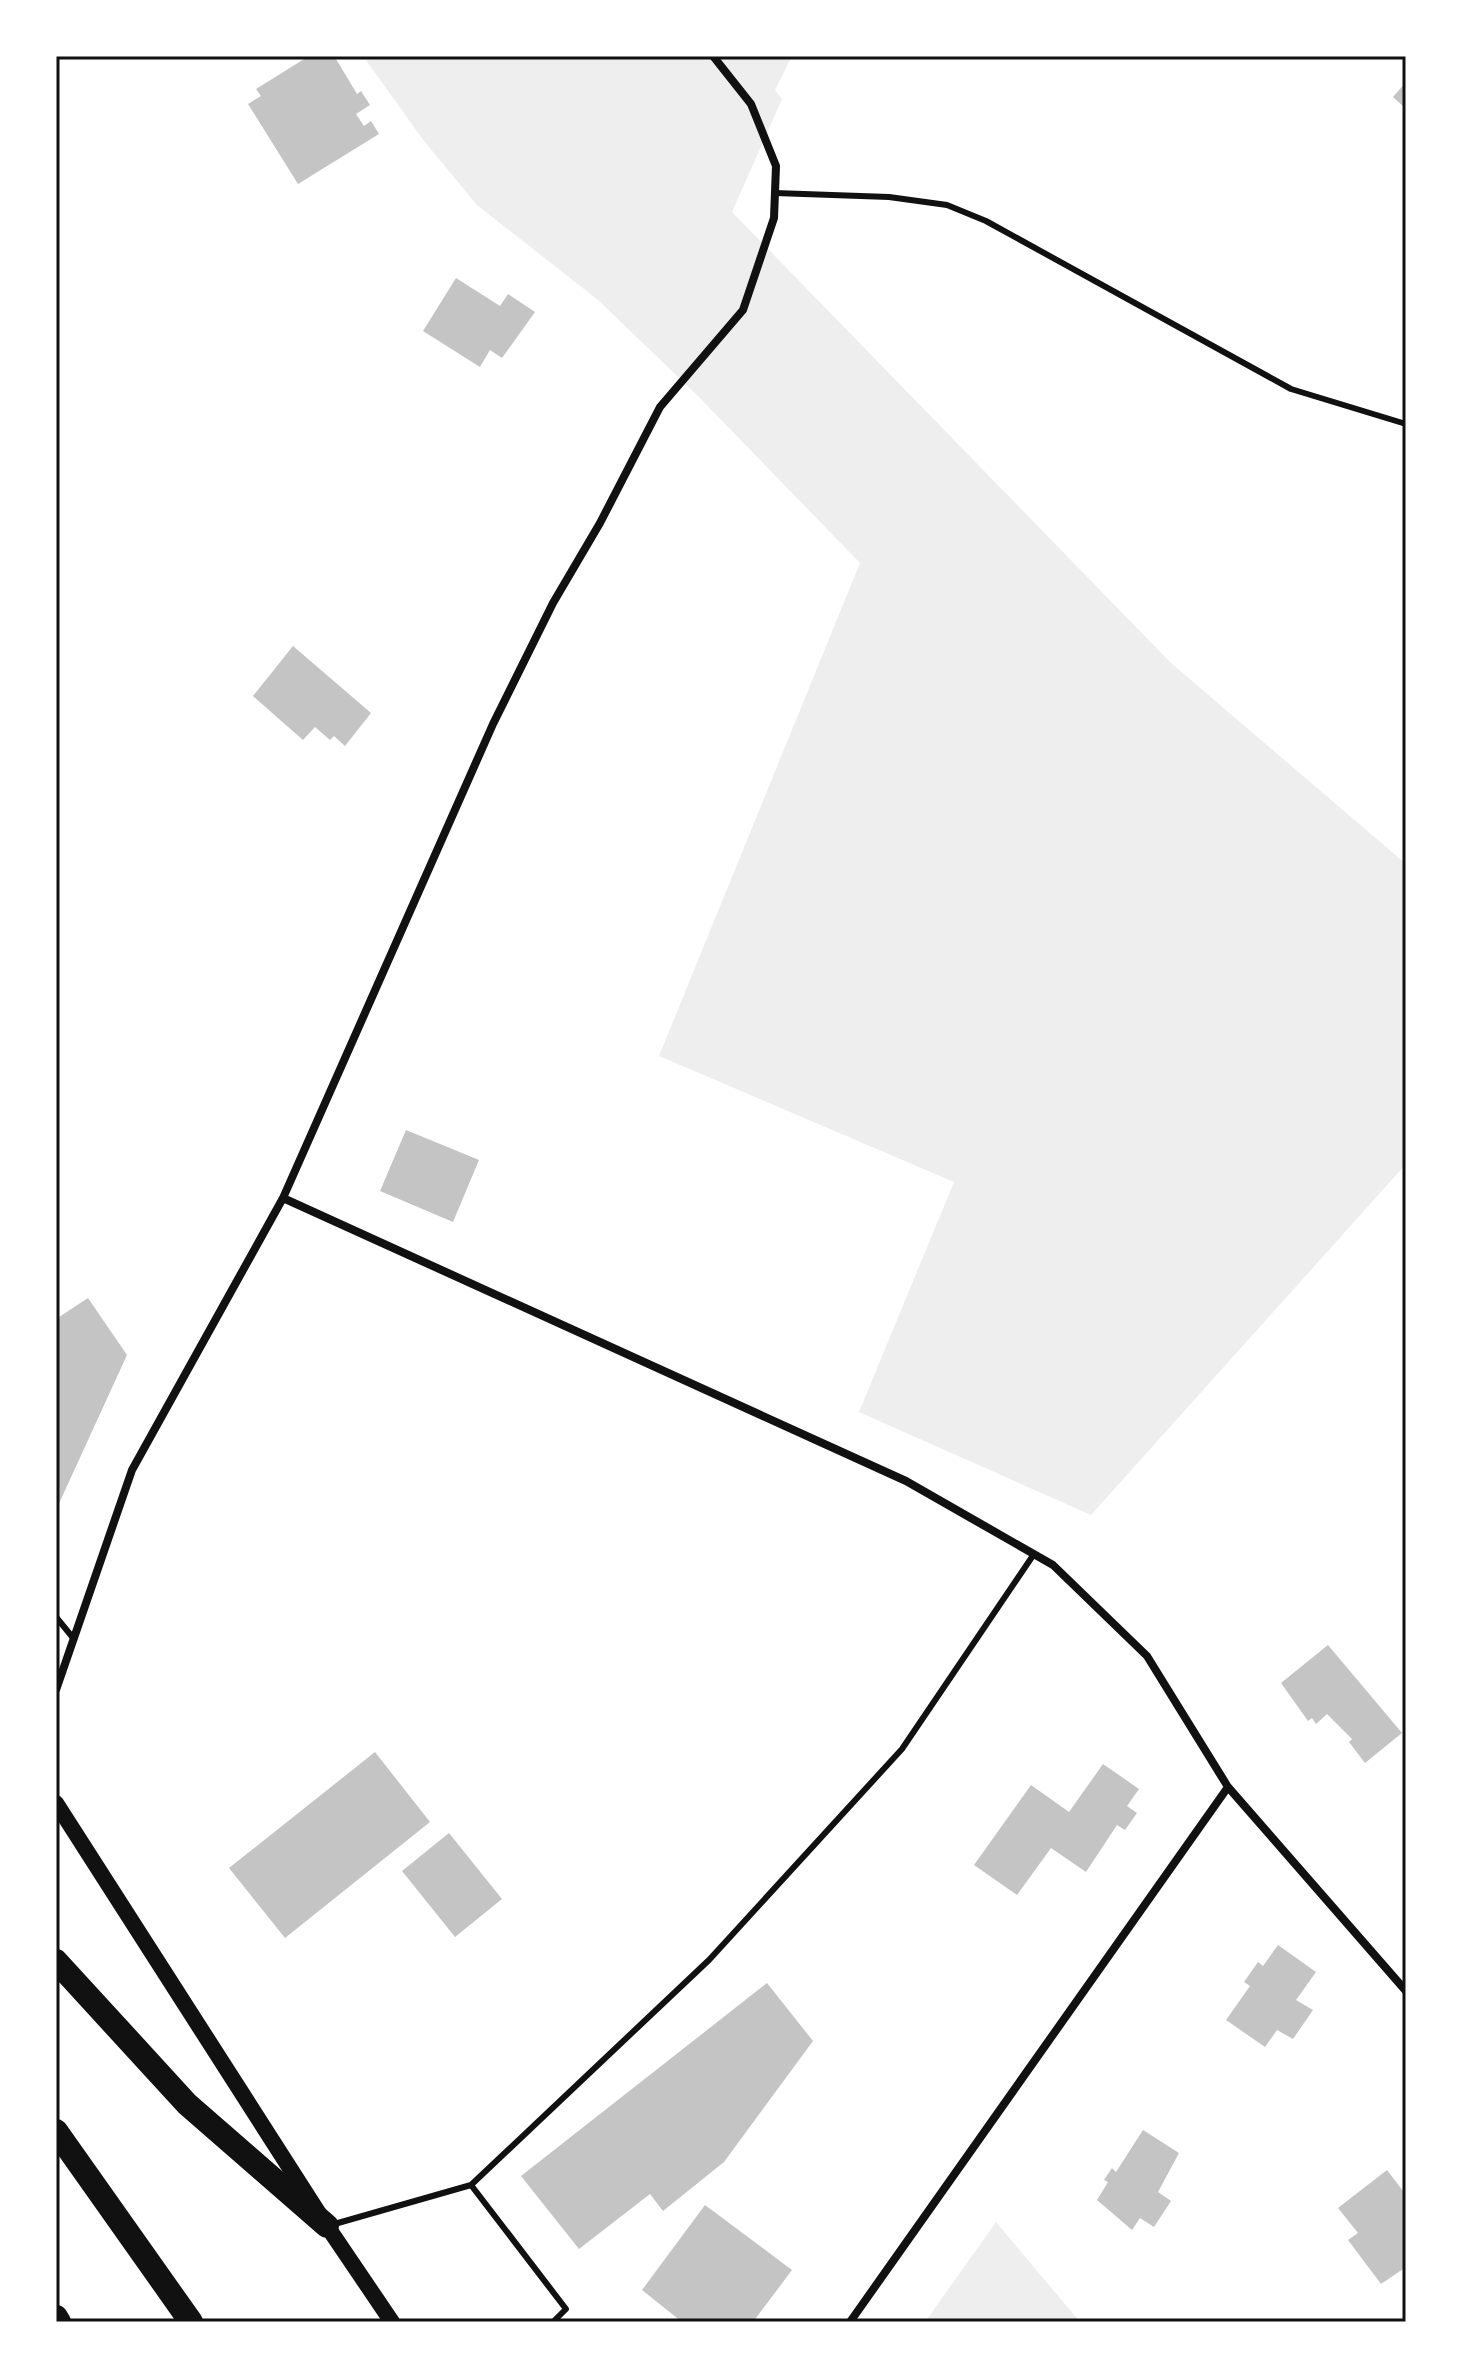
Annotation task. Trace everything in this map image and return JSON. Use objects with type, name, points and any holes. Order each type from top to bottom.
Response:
[{"type":"highway","points":[[56,1961],[187,2104],[327,2226]]},
{"type":"highway","points":[[56,2131],[191,2322]]},
{"type":"main road","points":[[56,1803],[392,2322]]},
{"type":"street","points":[[56,1690],[132,1470],[283,1198],[493,724],[553,603],[600,523],[660,407],[743,310],[774,218],[776,166],[751,104],[713,56]]},
{"type":"street","points":[[283,1198],[906,1481],[1053,1565],[1147,1656],[1228,1787],[1406,1991]]},
{"type":"street","points":[[850,2322],[1228,1787]]},
{"type":"lane","points":[[775,193],[889,197],[947,205],[986,221],[1291,389],[1406,424]]},
{"type":"lane","points":[[327,2226],[471,2185],[709,1960],[902,1749],[1034,1554]]},
{"type":"lane","points":[[56,1617],[74,1639]]},
{"type":"lane","points":[[471,2185],[566,2309],[553,2322]]},
{"type":"shaded area","points":[[363,56],[792,56],[775,90],[782,99],[732,212],[1171,663],[1406,864],[1406,1164],[1091,1515],[859,1412],[954,1182],[659,1056],[860,563],[698,396],[598,300],[477,205],[424,141]]},
{"type":"shaded area","points":[[996,2222],[1080,2322],[925,2322]]},
{"type":"building","points":[[309,56],[340,56],[336,59],[357,94],[361,91],[370,105],[356,114],[364,126],[371,121],[379,134],[298,184],[248,104],[261,96],[256,89]]},
{"type":"building","points":[[1406,82],[1406,109],[1393,97]]},
{"type":"building","points":[[456,278],[500,306],[508,294],[535,312],[502,358],[490,350],[480,367],[423,331]]},
{"type":"building","points":[[293,646],[371,713],[345,746],[334,736],[330,740],[315,727],[303,740],[253,696]]},
{"type":"building","points":[[406,1130],[479,1160],[453,1222],[380,1191]]},
{"type":"building","points":[[88,1298],[127,1355],[56,1510],[56,1319]]},
{"type":"building","points":[[1328,1645],[1402,1733],[1365,1763],[1349,1742],[1352,1739],[1327,1714],[1316,1724],[1312,1718],[1308,1721],[1281,1683]]},
{"type":"building","points":[[375,1752],[430,1822],[285,1938],[229,1868]]},
{"type":"building","points":[[1103,1764],[1139,1789],[1127,1806],[1137,1813],[1125,1830],[1117,1825],[1086,1872],[1051,1848],[1017,1895],[974,1865],[1031,1785],[1069,1812]]},
{"type":"building","points":[[449,1833],[502,1899],[455,1937],[402,1871]]},
{"type":"building","points":[[1278,1945],[1316,1972],[1296,2000],[1313,2010],[1293,2039],[1277,2030],[1265,2047],[1226,2020],[1250,1986],[1244,1982],[1258,1962],[1263,1966]]},
{"type":"building","points":[[767,1983],[813,2041],[724,2162],[663,2211],[650,2194],[579,2249],[521,2176]]},
{"type":"building","points":[[1143,2130],[1179,2153],[1158,2192],[1171,2201],[1154,2227],[1140,2218],[1132,2230],[1097,2200],[1108,2182],[1104,2180],[1112,2168],[1116,2172]]},
{"type":"building","points":[[1387,2170],[1406,2195],[1406,2267],[1381,2284],[1348,2240],[1358,2233],[1338,2208]]},
{"type":"building","points":[[705,2205],[792,2270],[753,2322],[682,2322],[642,2290]]}]
